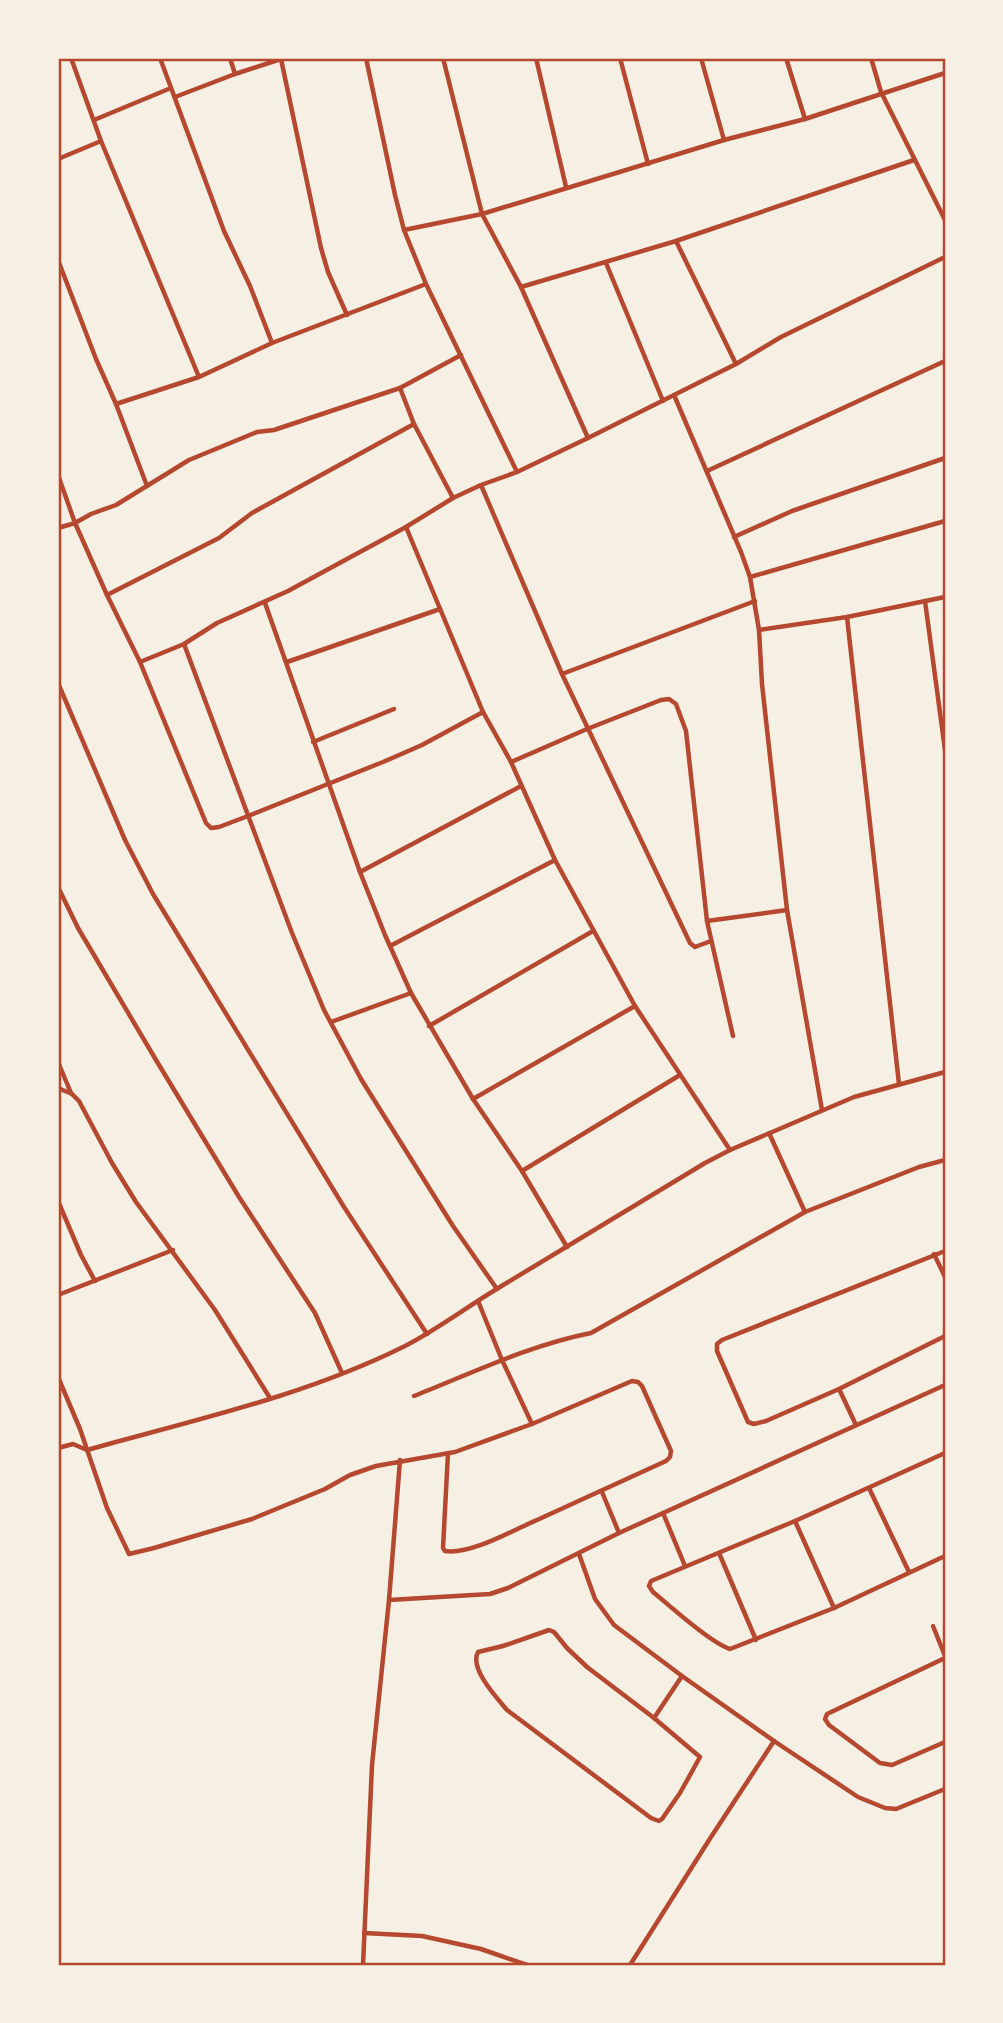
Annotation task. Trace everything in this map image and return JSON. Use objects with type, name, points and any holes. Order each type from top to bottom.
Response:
[{"type":"street","points":[[71,58],[101,141],[198,377]]},
{"type":"street","points":[[160,58],[224,231],[250,286],[272,343]]},
{"type":"street","points":[[230,58],[235,74]]},
{"type":"street","points":[[175,97],[283,58],[321,248],[328,272],[347,315]]},
{"type":"street","points":[[366,58],[404,230],[426,284],[517,472]]},
{"type":"street","points":[[443,58],[482,214],[521,287],[588,438]]},
{"type":"street","points":[[536,58],[566,187]]},
{"type":"street","points":[[620,58],[648,164]]},
{"type":"street","points":[[701,58],[724,140]]},
{"type":"street","points":[[786,58],[805,119]]},
{"type":"street","points":[[871,58],[881,92],[945,220]]},
{"type":"street","points":[[404,230],[482,214],[724,140],[805,119],[945,72]]},
{"type":"street","points":[[94,120],[170,88]]},
{"type":"street","points":[[58,159],[101,141]]},
{"type":"street","points":[[521,287],[676,241],[914,160]]},
{"type":"street","points":[[676,241],[736,364]]},
{"type":"street","points":[[140,662],[184,644],[217,623],[265,603],[406,527],[453,498],[517,472],[674,396],[781,337],[945,257]]},
{"type":"street","points":[[58,260],[148,486]]},
{"type":"street","points":[[606,263],[663,401]]},
{"type":"street","points":[[117,404],[198,377],[272,343],[426,284]]},
{"type":"street","points":[[58,528],[116,505],[189,460],[257,432],[274,430],[400,388],[461,355]]},
{"type":"street","points":[[707,471],[945,361]]},
{"type":"street","points":[[400,388],[414,424],[453,498]]},
{"type":"street","points":[[674,396],[750,577],[755,601],[787,910],[822,1110]]},
{"type":"street","points":[[107,595],[209,544],[252,513],[414,424]]},
{"type":"street","points":[[734,537],[792,511],[945,458]]},
{"type":"street","points":[[58,475],[75,523],[140,662],[206,823],[211,828],[248,816],[422,745],[483,712]]},
{"type":"street","points":[[481,485],[587,729],[691,945],[695,947],[711,941]]},
{"type":"street","points":[[750,577],[945,521]]},
{"type":"street","points":[[406,527],[483,712],[511,762],[555,860],[635,1006],[730,1150]]},
{"type":"street","points":[[759,629],[847,617],[945,597]]},
{"type":"street","points":[[562,674],[755,601]]},
{"type":"street","points":[[925,601],[945,750]]},
{"type":"street","points":[[265,603],[360,872],[411,993],[473,1098],[522,1171],[567,1247]]},
{"type":"street","points":[[287,662],[440,609]]},
{"type":"street","points":[[847,617],[899,1083]]},
{"type":"street","points":[[184,644],[292,933],[331,1022],[375,1102],[453,1226],[497,1289]]},
{"type":"street","points":[[58,683],[125,840],[153,894],[344,1207],[427,1334]]},
{"type":"street","points":[[511,762],[661,700],[669,699],[676,704],[686,732],[707,921],[733,1036]]},
{"type":"street","points":[[313,742],[394,709]]},
{"type":"street","points":[[360,872],[521,786]]},
{"type":"street","points":[[390,946],[555,860]]},
{"type":"street","points":[[58,887],[78,928],[156,1060],[239,1197],[315,1313],[342,1373]]},
{"type":"street","points":[[707,921],[787,910]]},
{"type":"street","points":[[429,1026],[593,931]]},
{"type":"street","points":[[331,1022],[411,993]]},
{"type":"street","points":[[473,1098],[635,1006]]},
{"type":"street","points":[[58,1062],[72,1094],[79,1101],[136,1202],[215,1310],[270,1398]]},
{"type":"street","points":[[58,1448],[73,1444],[87,1450],[307,1387],[342,1373],[427,1334],[497,1289],[730,1150],[854,1097],[945,1072]]},
{"type":"street","points":[[522,1171],[680,1075]]},
{"type":"street","points":[[58,1088],[72,1094]]},
{"type":"street","points":[[769,1133],[806,1212]]},
{"type":"street","points":[[414,1396],[502,1360],[571,1337],[592,1333],[806,1212],[919,1167],[945,1160]]},
{"type":"street","points":[[58,1201],[95,1280]]},
{"type":"street","points":[[58,1295],[173,1250]]},
{"type":"street","points":[[945,1251],[722,1340],[717,1344],[717,1351],[748,1422],[754,1424],[839,1389],[945,1336]]},
{"type":"street","points":[[934,1254],[945,1277]]},
{"type":"street","points":[[478,1301],[532,1424]]},
{"type":"street","points":[[58,1377],[107,1508],[129,1553],[253,1519],[376,1466],[449,1453],[532,1424],[632,1381],[642,1386],[671,1451],[670,1457],[602,1492],[472,1548],[452,1552],[443,1548],[449,1453]]},
{"type":"street","points":[[389,1600],[490,1594],[519,1583],[619,1533],[945,1385]]},
{"type":"street","points":[[839,1389],[856,1424]]},
{"type":"street","points":[[945,1454],[651,1581],[649,1586],[723,1647],[730,1649],[834,1608],[945,1556]]},
{"type":"street","points":[[363,1965],[372,1765],[400,1460]]},
{"type":"street","points":[[869,1488],[909,1572]]},
{"type":"street","points":[[602,1492],[619,1533]]},
{"type":"street","points":[[663,1513],[685,1566]]},
{"type":"street","points":[[795,1521],[834,1608]]},
{"type":"street","points":[[719,1553],[756,1640]]},
{"type":"street","points":[[579,1554],[595,1599],[614,1625],[774,1741],[858,1797],[885,1808],[896,1809],[945,1789]]},
{"type":"street","points":[[933,1626],[945,1657],[827,1714],[825,1719],[829,1725],[886,1765],[892,1765],[945,1741]]},
{"type":"street","points":[[549,1630],[587,1667],[654,1718],[700,1756],[680,1793],[659,1821],[651,1818],[507,1710],[491,1691],[475,1663],[475,1656],[478,1651],[503,1646],[549,1630]]},
{"type":"street","points":[[654,1718],[682,1676]]},
{"type":"street","points":[[630,1965],[774,1741]]},
{"type":"street","points":[[364,1933],[422,1936],[481,1949],[527,1965]]}]
